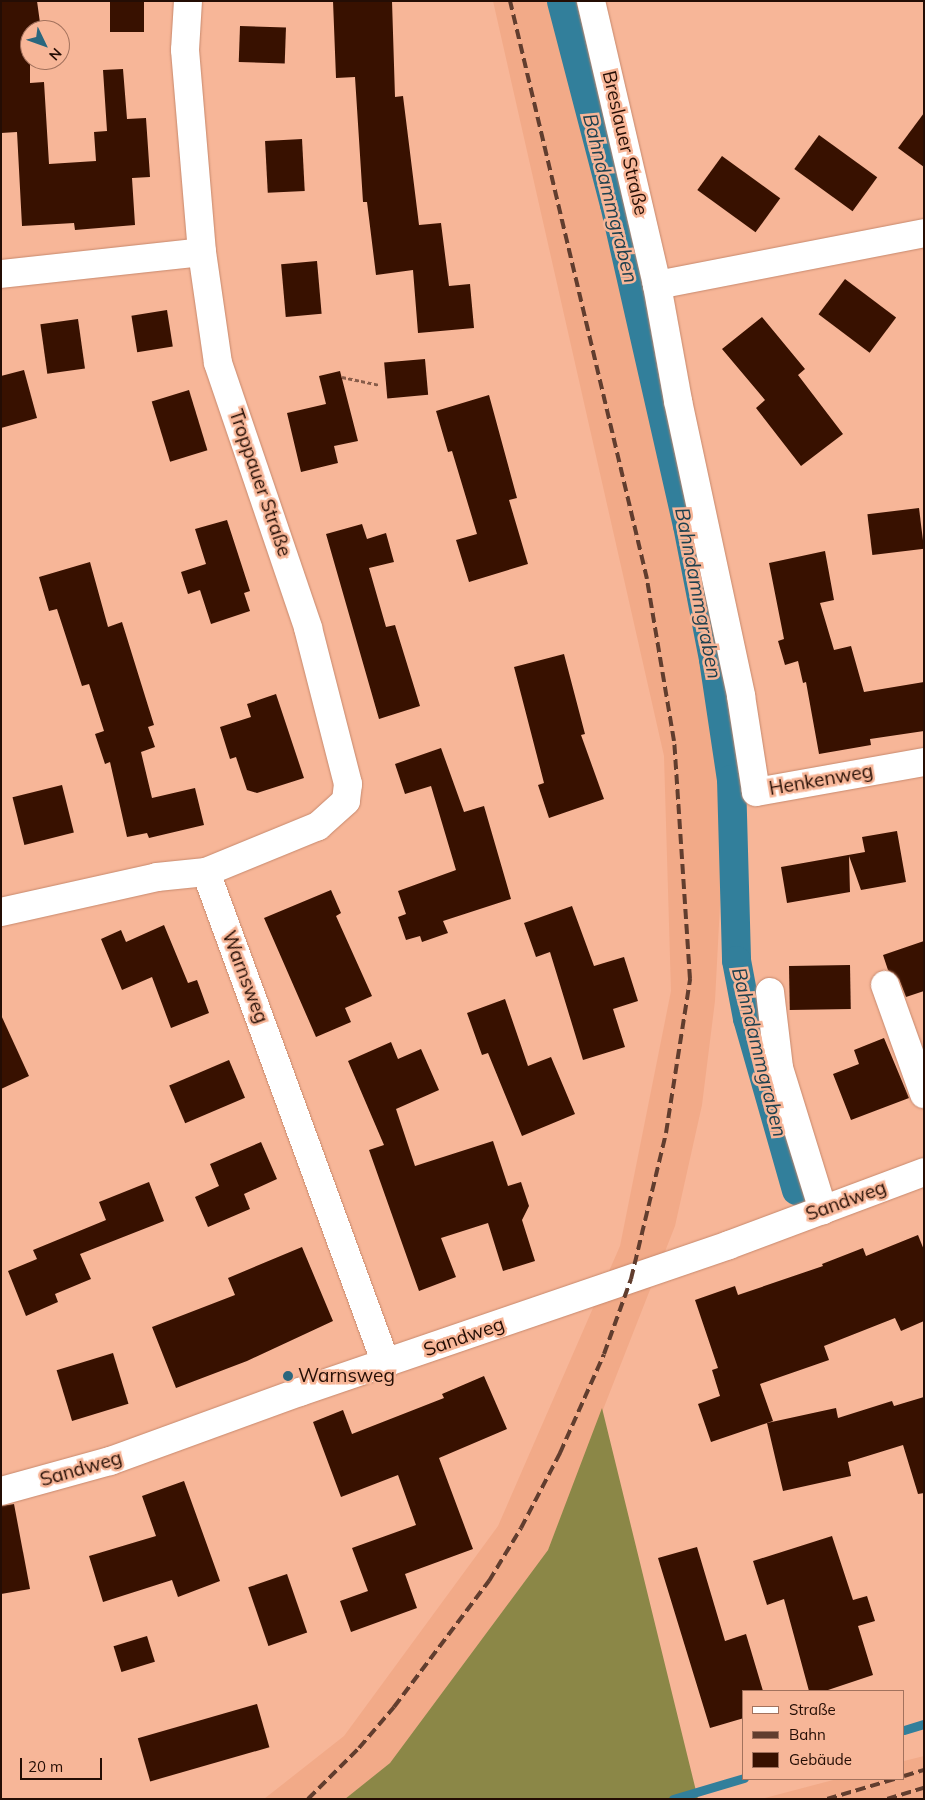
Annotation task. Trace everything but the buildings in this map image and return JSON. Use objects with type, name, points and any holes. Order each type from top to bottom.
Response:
[{"type":"street","name":"Troppauer Straße","points":[[188,1],[185,50],[202,252],[218,363],[309,632],[348,784],[346,801],[318,826],[206,872]]},
{"type":"street","name":"Breslauer Straße","points":[[591,1],[657,285],[678,400]]},
{"type":"street","points":[[657,285],[924,233]]},
{"type":"street","points":[[1,274],[202,252]]},
{"type":"street","name":"Henkenweg","points":[[678,400],[741,696],[756,792],[924,762]]},
{"type":"street","points":[[1,912],[157,877],[206,872]]},
{"type":"street","name":"Warnsweg","points":[[206,872],[386,1364]]},
{"type":"street","points":[[885,985],[924,1094]]},
{"type":"street","points":[[770,992],[779,1068],[823,1210]]},
{"type":"street","name":"Sandweg","points":[[1,1491],[110,1461],[823,1210],[924,1172]]},
{"type":"path","points":[[342,377],[380,385]]},
{"type":"shaded area","points":[[493,1],[547,1],[655,410],[718,694],[723,847],[715,1001],[702,1105],[675,1226],[548,1550],[390,1763],[345,1799],[264,1799],[344,1736],[498,1526],[620,1246],[671,991],[664,756]]},
{"type":"shaded area","points":[[602,1408],[698,1799],[345,1799],[390,1763],[548,1550]]},
{"type":"shaded area","points":[[924,1756],[924,1799],[761,1799],[833,1780],[905,1780],[905,1761]]},
{"type":"waterway","name":"Bahndammgraben","points":[[561,1],[614,204],[687,525],[713,659],[731,779],[736,960],[747,1018],[796,1190]]},
{"type":"waterway","points":[[905,1730],[924,1724]]},
{"type":"waterway","points":[[673,1799],[742,1779]]},
{"type":"railway","points":[[308,1799],[359,1748],[394,1707],[489,1581],[521,1528],[560,1453],[604,1354],[631,1279],[666,1133],[690,979],[674,741],[647,579],[510,1]]},
{"type":"railway","points":[[905,1776],[924,1770]]},
{"type":"railway","points":[[827,1799],[892,1780]]},
{"type":"railway","points":[[887,1799],[924,1788]]},
{"type":"place","name":"Warnsweg","points":[[288,1376]]}]
